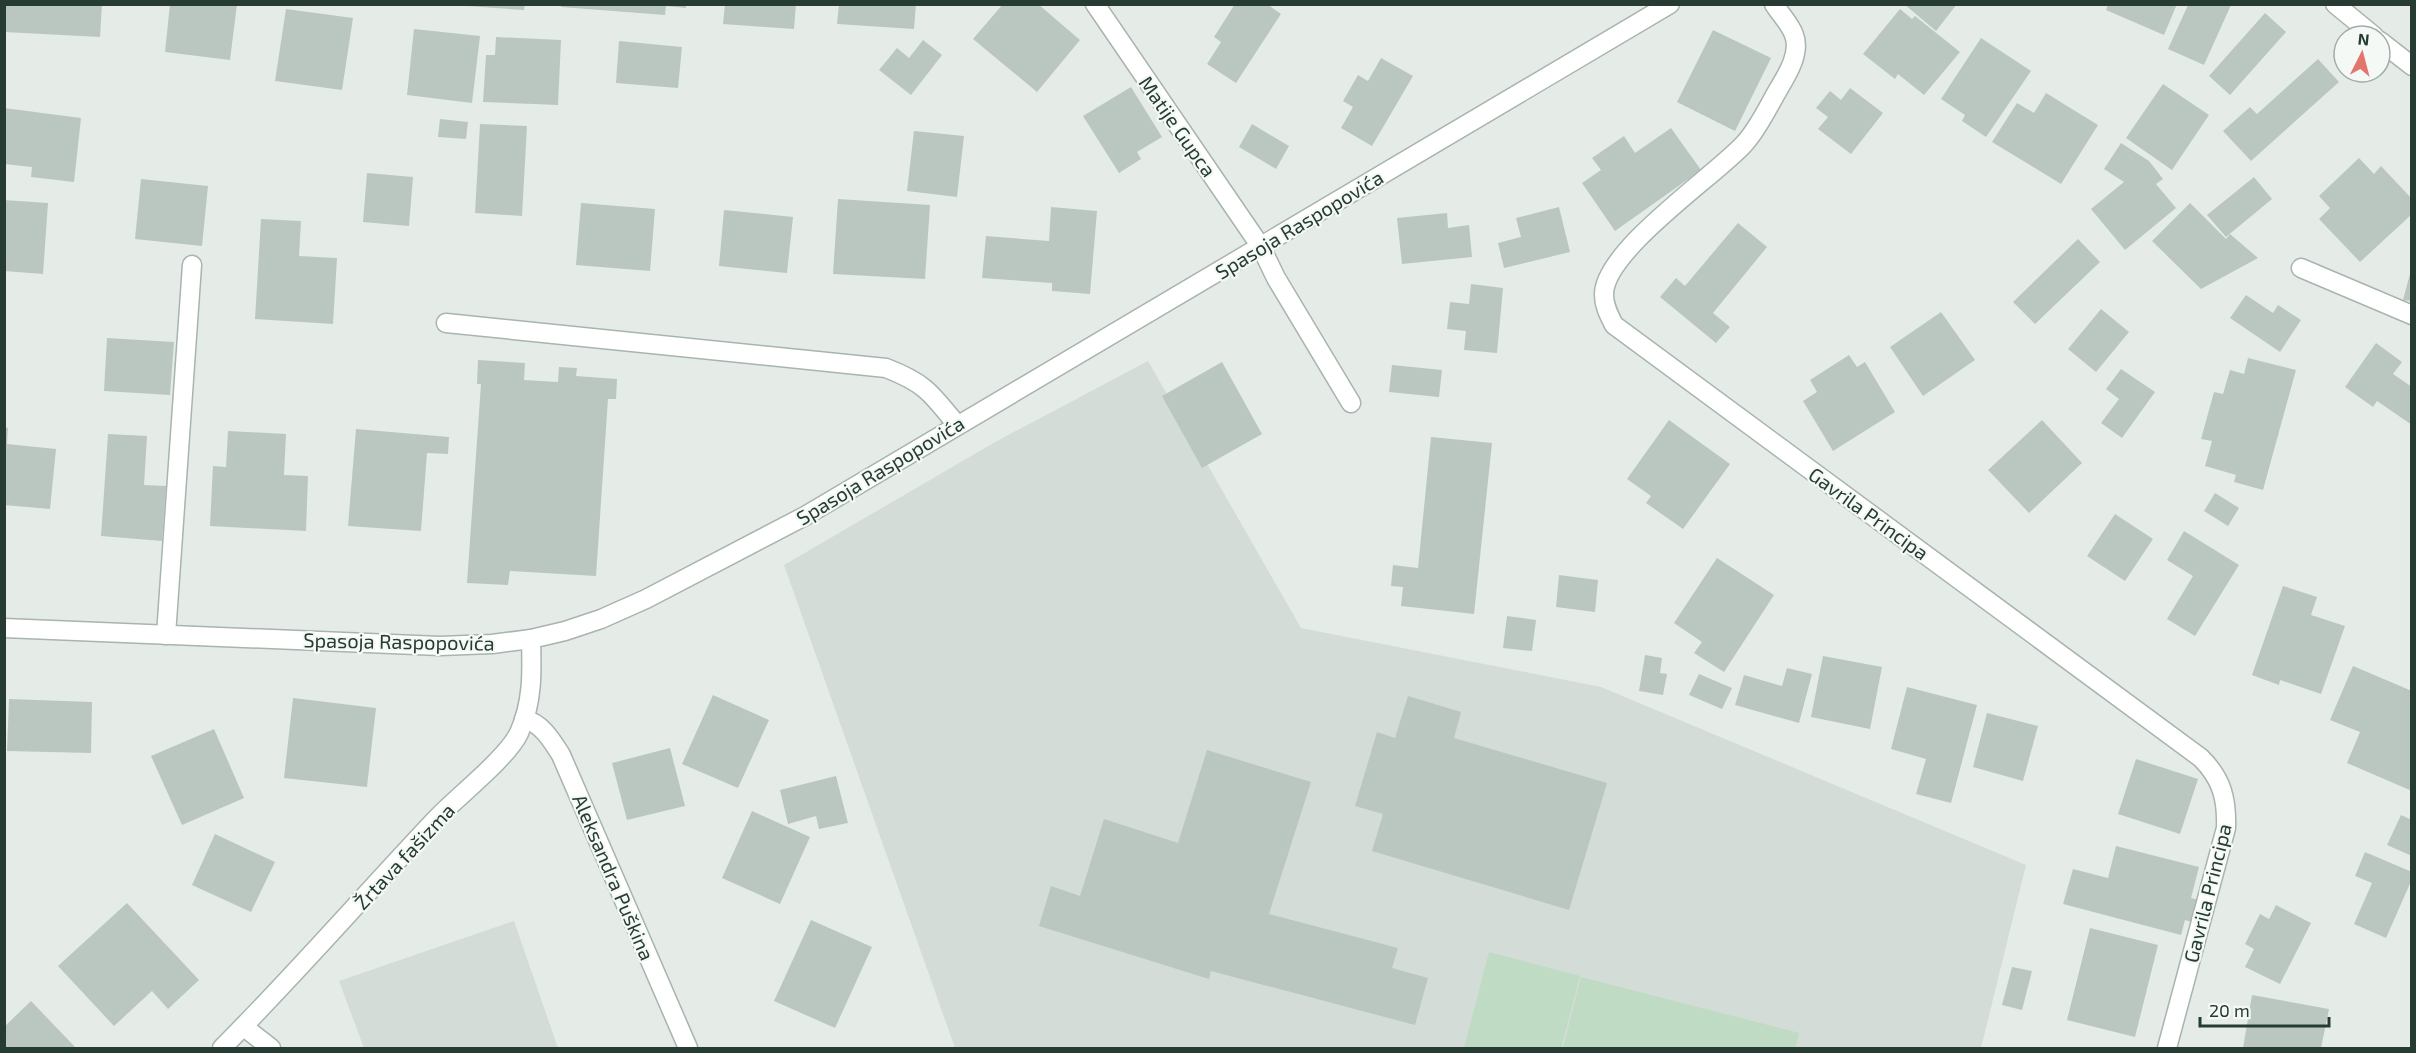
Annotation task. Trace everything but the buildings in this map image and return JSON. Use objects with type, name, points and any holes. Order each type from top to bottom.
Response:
[{"type":"street","name":"Matije Gupca","points":[[1095,4],[1261,247],[1276,278],[1351,403]]},
{"type":"street","name":"Spasoja Raspopovića","points":[[4,628],[440,646],[492,644],[531,639],[601,619],[646,599],[805,516],[1670,4]]},
{"type":"street","name":"Gavrila Principa","points":[[1774,4],[1795,35],[1790,71],[1745,143],[1656,219],[1607,278],[1604,294],[1607,312],[1614,325],[2192,751],[2212,770],[2222,786],[2227,806],[2226,828],[2168,1048]]},
{"type":"street","points":[[2335,4],[2359,24]]},
{"type":"street","points":[[2392,50],[2412,66]]},
{"type":"street","points":[[166,635],[192,266]]},
{"type":"street","points":[[2301,268],[2412,315]]},
{"type":"street","points":[[446,323],[886,368],[910,378],[927,389],[957,425]]},
{"type":"street","name":"Žrtava fašizma","points":[[222,1048],[518,735],[532,686],[531,639]]},
{"type":"street","name":"Aleksandra Puškina","points":[[524,719],[539,726],[561,754],[688,1048]]},
{"type":"street","points":[[244,1027],[271,1048]]},
{"type":"shaded area","points":[[1148,361],[1301,628],[1601,687],[2026,865],[1981,1048],[955,1048],[784,565],[997,441]]},
{"type":"shaded area","points":[[514,921],[558,1048],[364,1048],[339,981]]},
{"type":"green space","points":[[1489,952],[1580,976],[1561,1048],[1464,1048]]},
{"type":"green space","points":[[1581,977],[1799,1033],[1795,1048],[1563,1048]]}]
